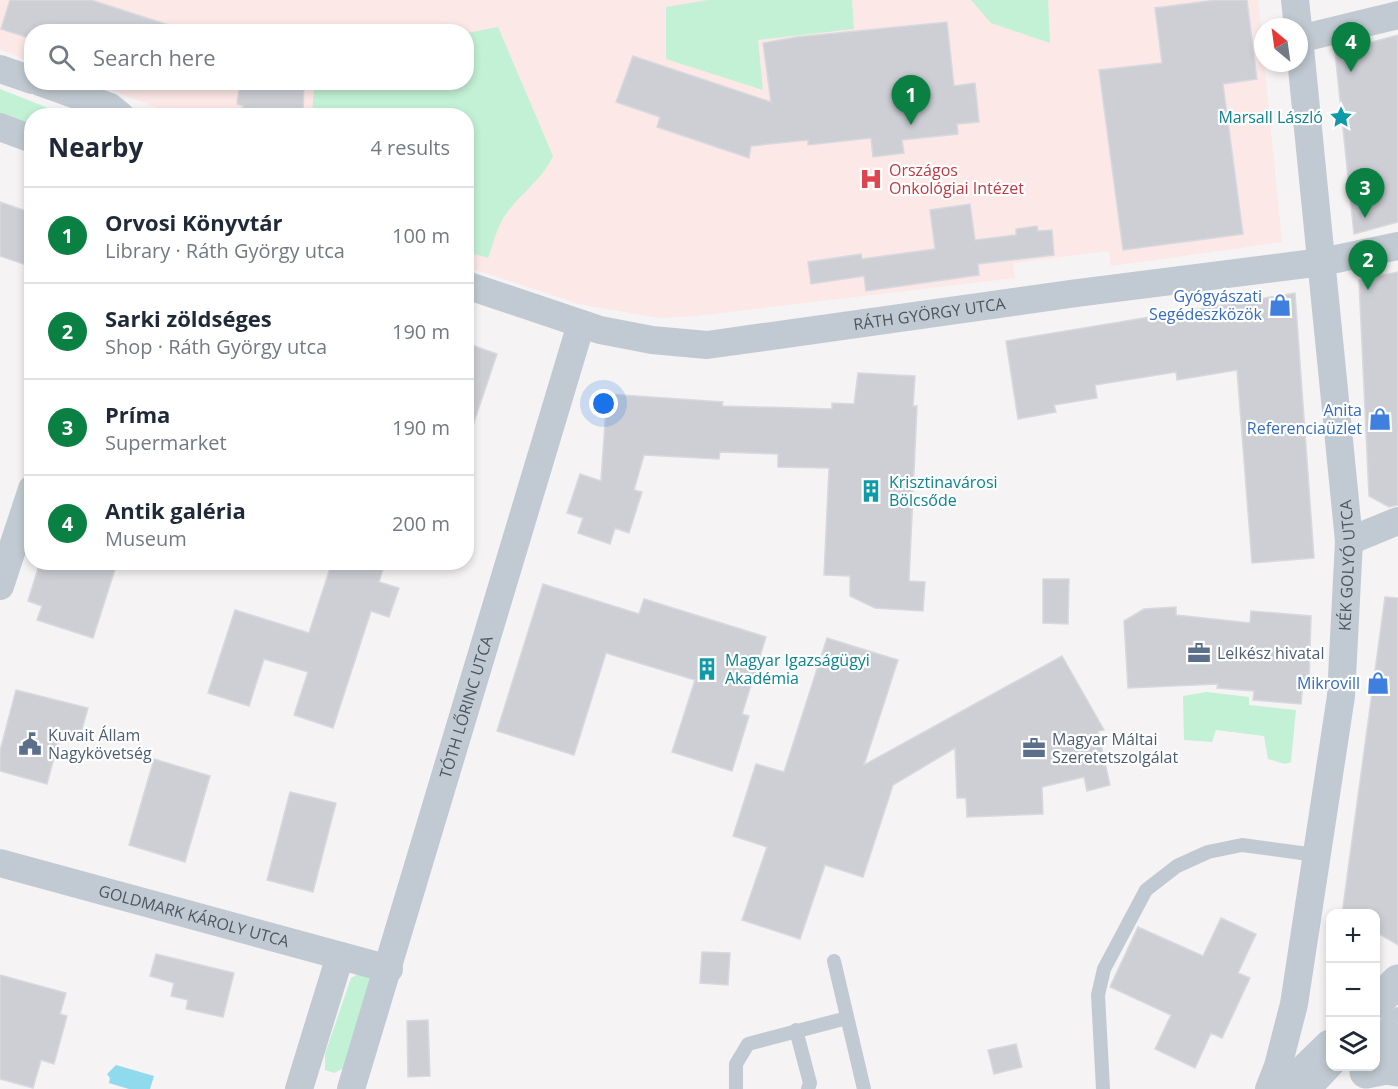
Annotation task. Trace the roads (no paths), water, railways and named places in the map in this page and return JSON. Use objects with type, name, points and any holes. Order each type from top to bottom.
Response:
[{"type":"street","points":[[1295,0],[1297,18]]},
{"type":"street","points":[[1308,37],[1398,15]]},
{"type":"street","points":[[0,69],[24,77]]},
{"type":"street","name":"KÉK GOLYÓ UTCA","points":[[1269,1089],[1278,1066],[1294,1004],[1341,696],[1349,540],[1302,72]]},
{"type":"street","points":[[62,90],[111,108]]},
{"type":"street","points":[[0,127],[24,136]]},
{"type":"street","name":"RÁTH GYÖRGY UTCA","points":[[474,288],[580,324],[652,340],[707,345],[1077,293],[1322,262],[1398,246]]},
{"type":"street","name":"TÓTH LŐRINC UTCA","points":[[351,1089],[580,324]]},
{"type":"street","points":[[0,586],[24,513]]},
{"type":"street","points":[[1349,540],[1398,521]]},
{"type":"street","name":"GOLDMARK KÁROLY UTCA","points":[[0,863],[388,969]]},
{"type":"street","points":[[299,1089],[340,956]]},
{"type":"street","points":[[1380,999],[1398,981]]},
{"type":"street","points":[[1380,1055],[1398,1040]]},
{"type":"street","points":[[1286,1089],[1326,1050]]},
{"type":"street","points":[[1380,1069],[1398,1070]]},
{"type":"lane","points":[[1103,1089],[1098,995],[1104,969],[1146,890],[1177,866],[1208,852],[1242,845],[1316,855]]},
{"type":"lane","points":[[834,961],[864,1089]]},
{"type":"lane","points":[[1380,1030],[1398,1014]]},
{"type":"lane","points":[[736,1089],[736,1064],[748,1044],[847,1018]]},
{"type":"lane","points":[[796,1030],[810,1083],[808,1089]]},
{"type":"lane","points":[[1316,1089],[1360,1071]]},
{"type":"water","points":[[116,1065],[154,1076],[150,1089],[129,1089],[109,1083],[110,1078],[107,1074]]},
{"type":"place","name":"Antik galéria","points":[[1351,72]]},
{"type":"place","name":"Marsall László","points":[[1341,117]]},
{"type":"place","name":"Orvosi Könyvtár","points":[[911,125]]},
{"type":"place","name":"Országos Onkológiai Intézet","points":[[871,179]]},
{"type":"place","name":"Príma","points":[[1365,218]]},
{"type":"place","name":"Sarki zöldséges","points":[[1368,290]]},
{"type":"place","name":"Gyógyászati Segédeszközök","points":[[1280,305]]},
{"type":"place","name":"Anita Referenciaüzlet","points":[[1380,419]]},
{"type":"place","name":"Krisztinavárosi Bölcsőde","points":[[871,491]]},
{"type":"place","name":"Lelkész hivatal","points":[[1199,653]]},
{"type":"place","name":"Magyar Igazságügyi Akadémia","points":[[707,669]]},
{"type":"place","name":"Mikrovill","points":[[1378,683]]},
{"type":"place","name":"Kuvait Állam Nagykövetség","points":[[30,744]]},
{"type":"place","name":"Magyar Máltai Szeretetszolgálat","points":[[1034,748]]}]
